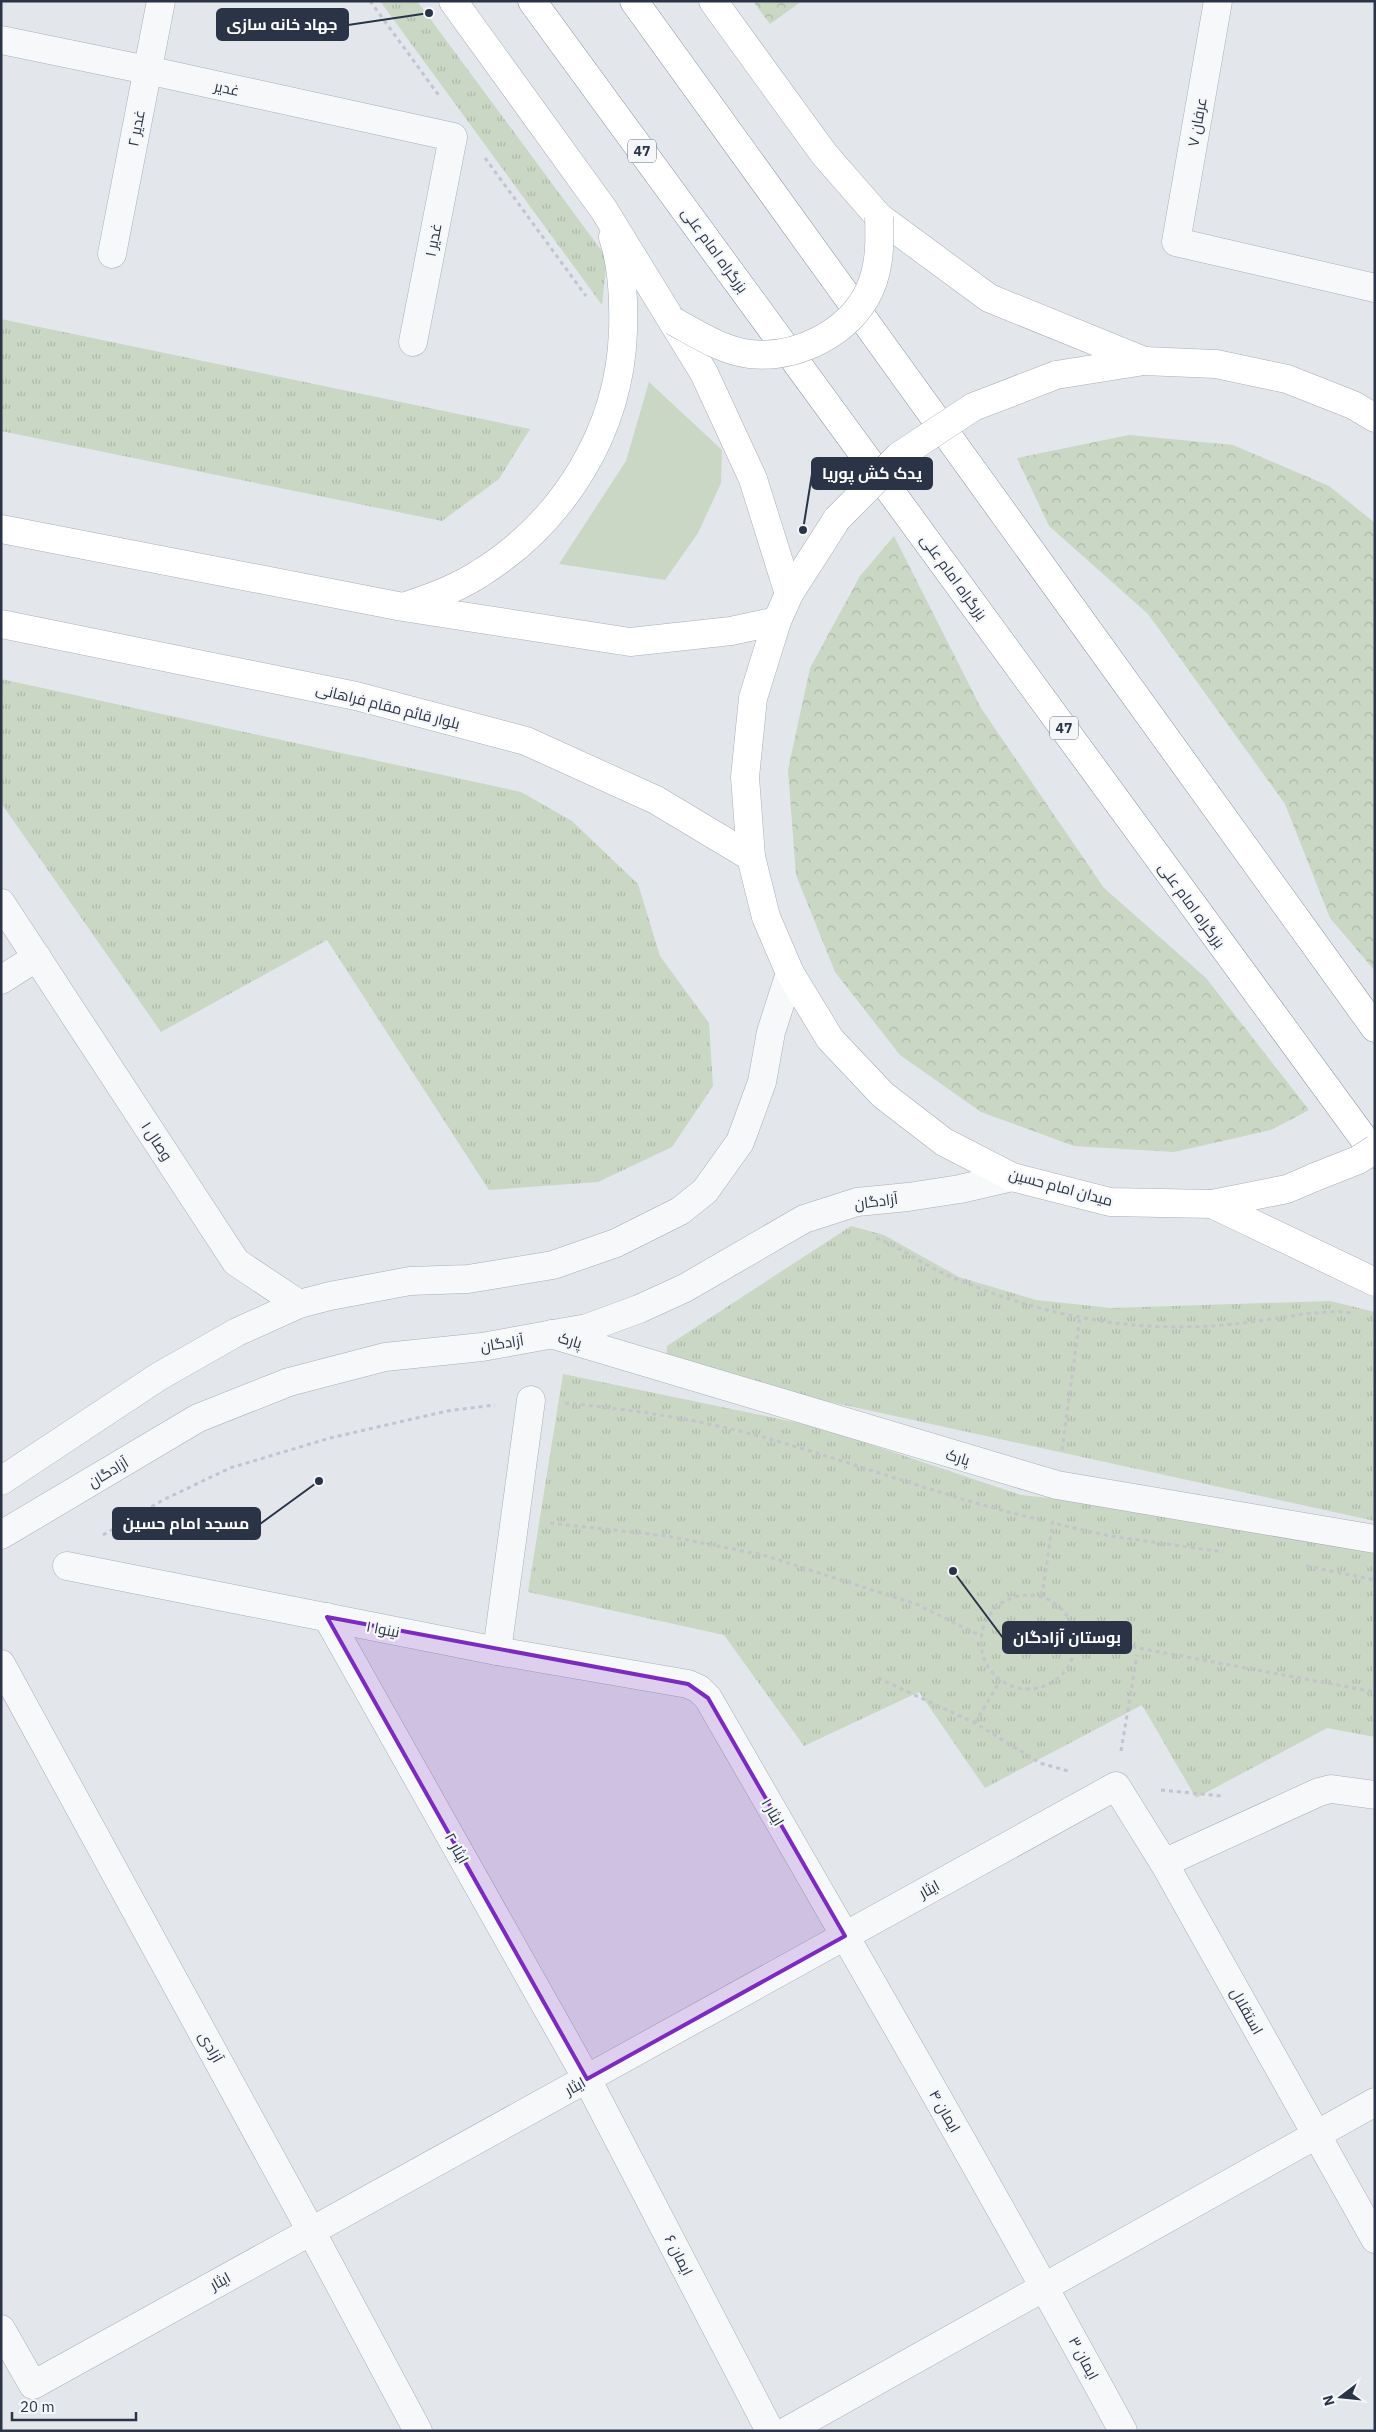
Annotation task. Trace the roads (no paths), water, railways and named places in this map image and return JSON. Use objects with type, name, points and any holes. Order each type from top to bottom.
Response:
[{"type":"main road","points":[[453,1],[604,210],[704,373],[753,479],[789,594]]},
{"type":"main road","name":"بزرگراه امام علی","points":[[532,1],[1375,1154]]},
{"type":"main road","points":[[634,1],[1375,1028]]},
{"type":"main road","points":[[713,1],[824,154],[880,218],[989,298],[1144,361]]},
{"type":"main road","points":[[403,607],[442,594],[478,575],[512,552],[542,524],[568,493],[589,458],[605,423],[616,386],[622,348],[624,313],[622,278],[615,243],[604,210]]},
{"type":"main road","points":[[673,321],[715,344],[750,354],[786,353],[820,341],[849,319],[870,289],[880,254],[880,218]]},
{"type":"main road","name":"میدان امام حسین","points":[[1375,418],[1354,405],[1286,379],[1216,364],[1144,361],[1056,375],[973,407],[899,456],[837,519],[789,594],[777,621],[754,698],[745,777],[751,857],[766,917],[790,973],[830,1038],[882,1096],[944,1142],[1012,1176],[1110,1202],[1212,1204],[1287,1189],[1358,1160],[1375,1149]]},
{"type":"main road","points":[[1,529],[403,607],[630,642],[731,632],[777,621]]},
{"type":"main road","name":"بلوار قائم مقام فراهانی","points":[[1,624],[356,696],[526,741],[656,800],[751,857]]},
{"type":"main road","points":[[1212,1204],[1375,1282]]},
{"type":"street","name":"غدیر ۲","points":[[112,254],[161,1]]},
{"type":"street","name":"عرفان ۷","points":[[1218,1],[1176,242],[1375,288]]},
{"type":"street","name":"غدیر","points":[[1,40],[453,137]]},
{"type":"street","name":"غدیر ۱","points":[[413,342],[453,137]]},
{"type":"street","name":"وصال ۱","points":[[1,903],[236,1262],[299,1304]]},
{"type":"street","points":[[1,980],[37,956]]},
{"type":"street","points":[[1,1481],[158,1378],[237,1332],[299,1304],[330,1296],[410,1282],[468,1279],[553,1265],[616,1243],[680,1211],[705,1191],[740,1142],[762,1082],[771,1032],[790,973]]},
{"type":"street","name":"آزادگان","points":[[1,1535],[198,1418],[289,1382],[385,1357],[482,1347],[587,1328],[639,1309],[685,1288],[804,1219],[856,1202],[917,1196],[960,1189],[1012,1176]]},
{"type":"street","name":"پارک","points":[[551,1334],[1057,1485],[1375,1538]]},
{"type":"street","points":[[497,1651],[531,1400]]},
{"type":"street","name":"نینوا ۱","points":[[67,1566],[497,1651],[688,1684],[699,1689]]},
{"type":"street","name":"ایثار ۲","points":[[327,1617],[587,2079]]},
{"type":"street","name":"آزادی","points":[[1,1664],[311,2231],[418,2431]]},
{"type":"street","name":"ایثار ۱","points":[[699,1689],[708,1698],[845,1936]]},
{"type":"street","name":"ایثار","points":[[1,2330],[33,2385],[1116,1786]]},
{"type":"street","name":"استقلال","points":[[1116,1786],[1164,1863],[1375,2238]]},
{"type":"street","points":[[1164,1863],[1319,1792],[1331,1789],[1375,1795]]},
{"type":"street","name":"ایمان ۴","points":[[845,1936],[1045,2286]]},
{"type":"street","name":"ایمان ۶","points":[[587,2079],[770,2431]]},
{"type":"street","points":[[787,2431],[1375,2102]]},
{"type":"street","name":"ایمان ۳","points":[[1045,2286],[1123,2431]]},
{"type":"place","name":"جهاد خانه سازی","points":[[429,13]]},
{"type":"place","name":"یدک کش پوریا","points":[[803,530]]},
{"type":"place","name":"مسجد امام حسین","points":[[319,1481]]},
{"type":"place","name":"بوستان آزادگان","points":[[953,1571]]}]
